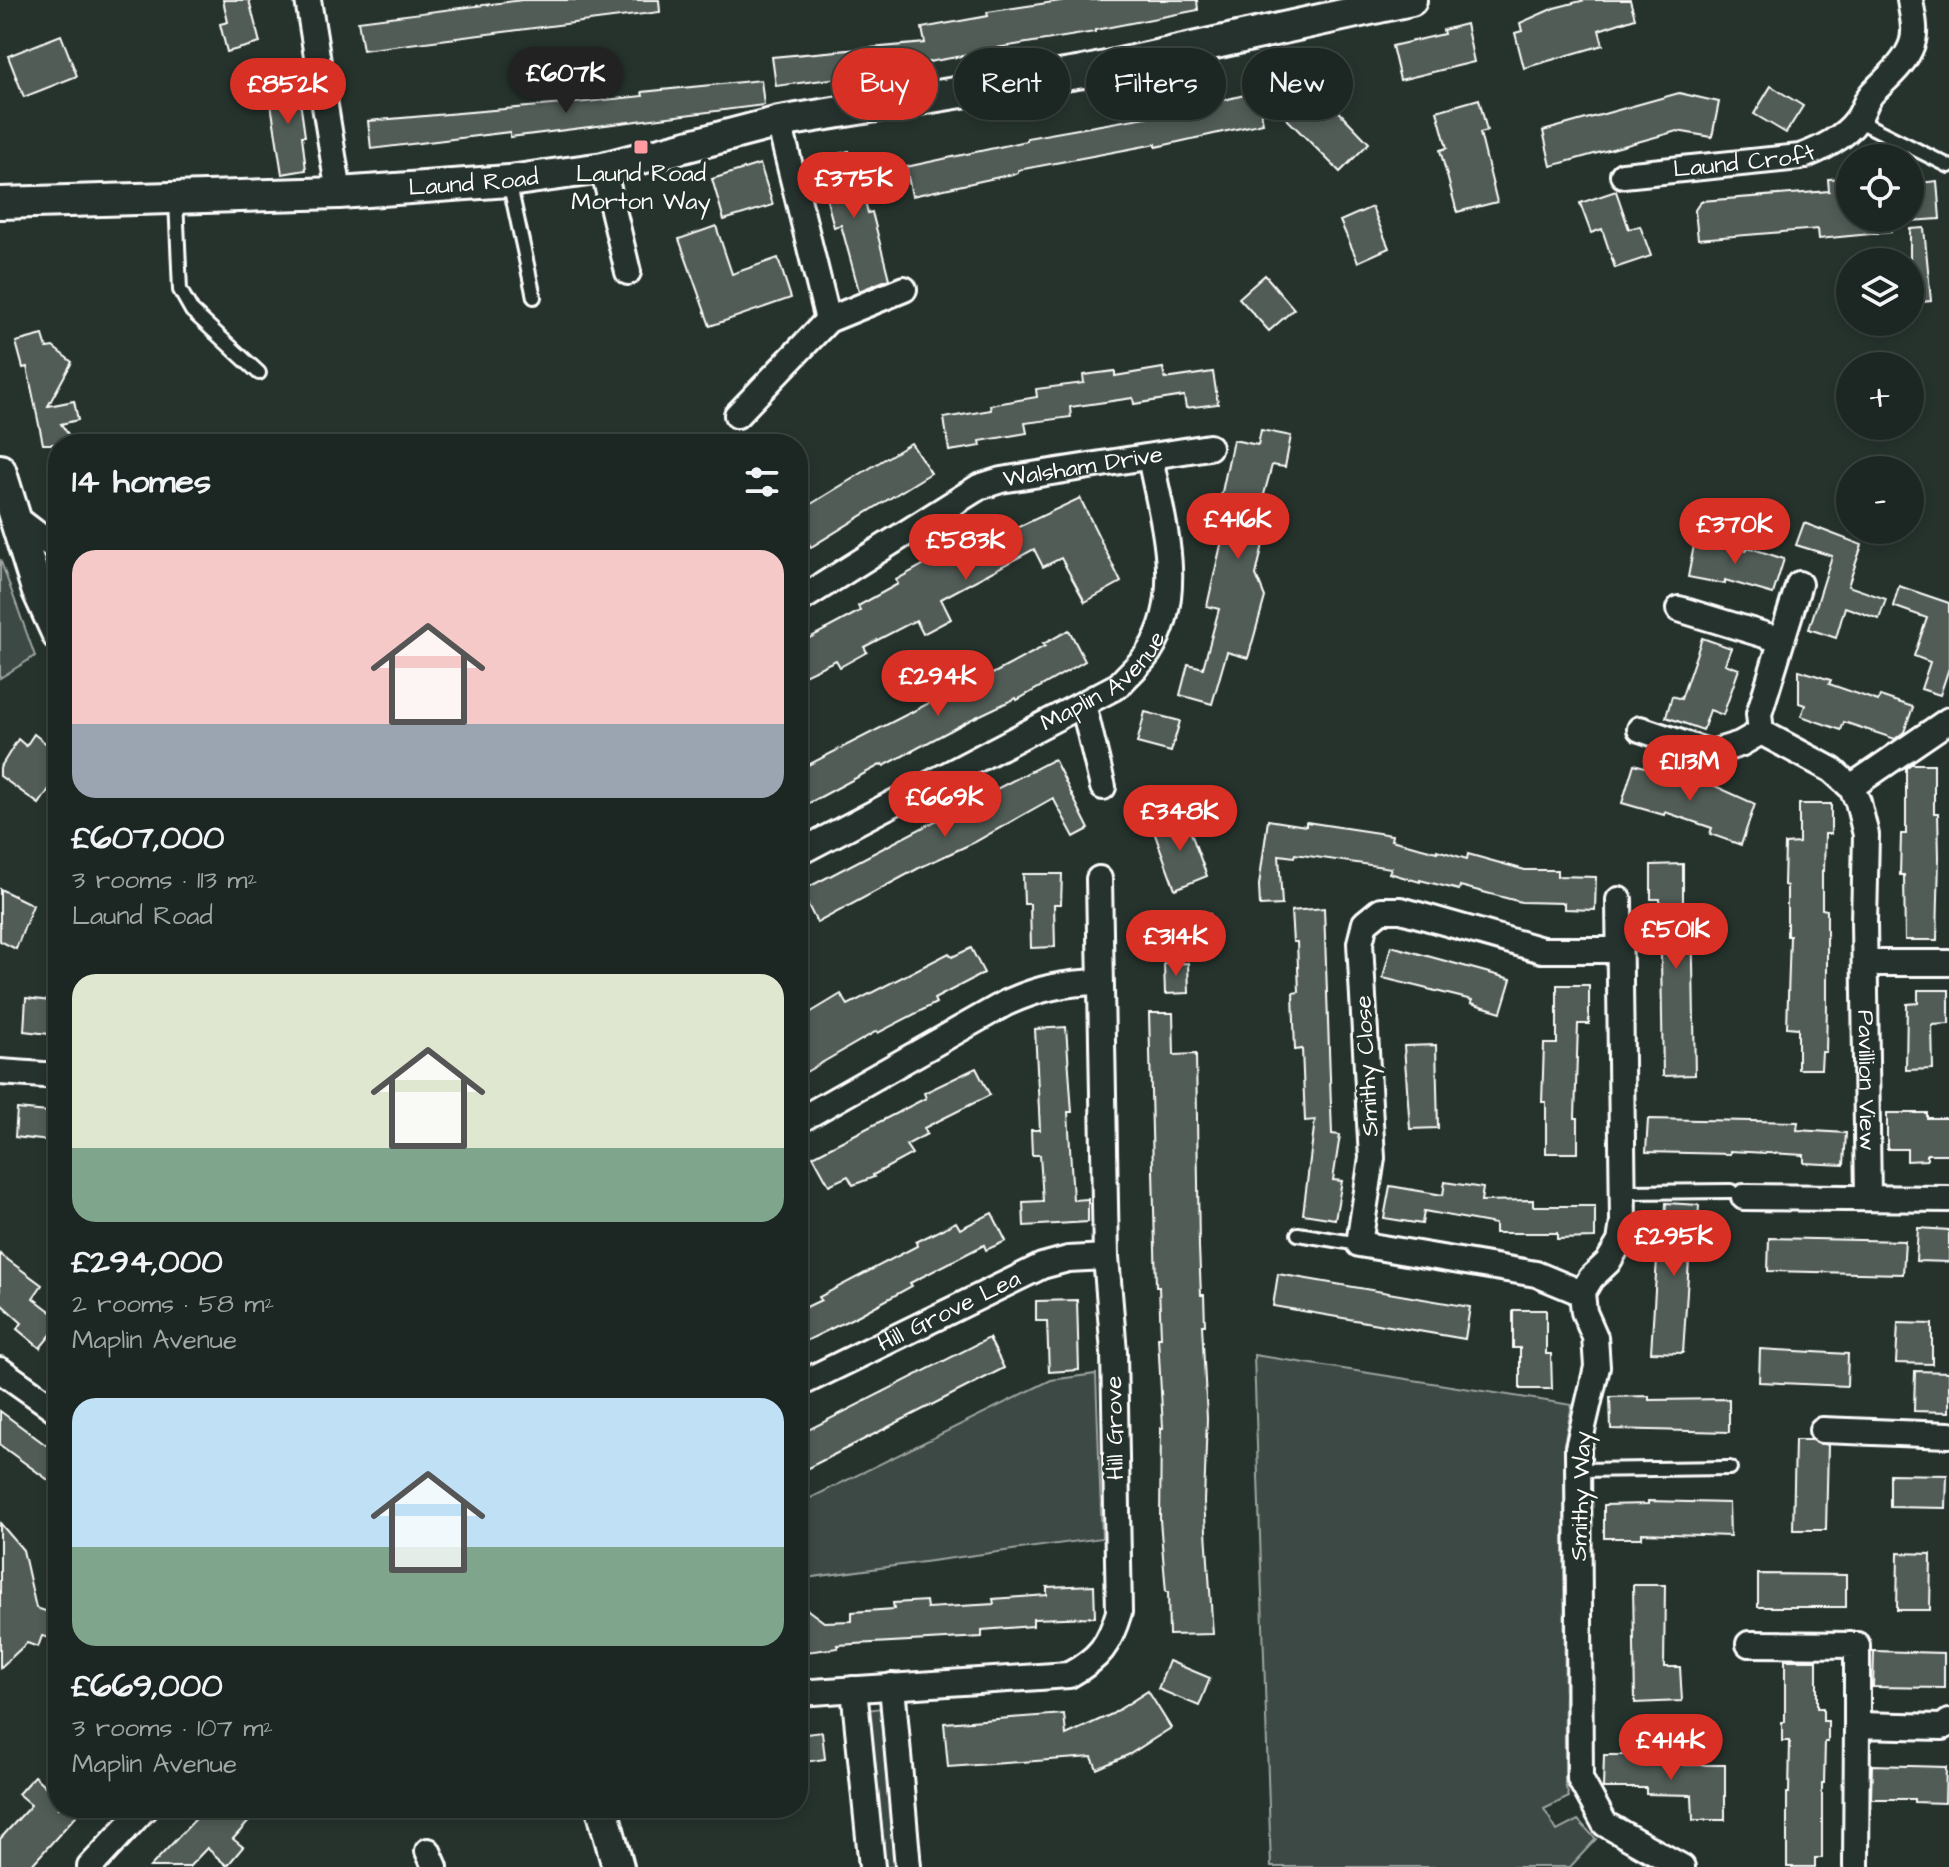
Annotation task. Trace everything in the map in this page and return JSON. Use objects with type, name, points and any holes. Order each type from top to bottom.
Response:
[{"type":"street","points":[[308,0],[339,193]]},
{"type":"street","name":"Laund Road","points":[[0,203],[339,193],[509,181],[603,168],[779,122],[1083,72],[1411,0]]},
{"type":"street","name":"Laund Croft","points":[[1623,175],[1800,157],[1818,151],[1857,120],[1870,94],[1886,80],[1912,43],[1914,25],[1910,0]]},
{"type":"street","points":[[779,122],[828,320]]},
{"type":"street","points":[[603,168],[628,272]]},
{"type":"street","points":[[737,415],[828,320],[904,289]]},
{"type":"street","name":"Walsham Drive","points":[[808,595],[979,487],[1001,480],[1209,447]]},
{"type":"street","name":"Maplin Avenue","points":[[808,848],[1119,685],[1148,653],[1162,624],[1169,593],[1169,559],[1150,457]]},
{"type":"street","points":[[0,470],[12,515],[48,613]]},
{"type":"street","points":[[12,515],[48,542]]},
{"type":"street","points":[[1761,732],[1759,714],[1799,584]]},
{"type":"street","points":[[1679,609],[1781,640]]},
{"type":"street","points":[[1083,704],[1103,787]]},
{"type":"street","points":[[1761,732],[1832,770],[1851,787],[1949,720]]},
{"type":"street","points":[[1640,729],[1711,753],[1740,744],[1761,732]]},
{"type":"street","name":"Pavillion View","points":[[1851,787],[1866,835],[1864,922],[1867,963],[1868,1198]]},
{"type":"street","name":"Hill Grove","points":[[808,1692],[1069,1675],[1091,1663],[1111,1641],[1119,1612],[1114,1352],[1106,1257],[1099,879]]},
{"type":"street","points":[[1359,1244],[1536,1274],[1582,1293],[1591,1278],[1608,1262],[1620,1242],[1623,1192],[1619,900]]},
{"type":"street","name":"Smithy Close","points":[[1359,1244],[1372,1158],[1360,943],[1365,923],[1381,910],[1401,910],[1542,950],[1619,950]]},
{"type":"street","points":[[1867,963],[1949,963]]},
{"type":"street","points":[[808,1115],[1032,991],[1066,983],[1100,982]]},
{"type":"street","points":[[0,1072],[48,1075]]},
{"type":"street","points":[[1738,1194],[1949,1199]]},
{"type":"street","name":"Hill Grove Lea","points":[[808,1380],[1042,1266],[1068,1259],[1106,1257]]},
{"type":"street","name":"Smithy Way","points":[[1582,1293],[1584,1312],[1595,1337],[1597,1367],[1578,1448],[1580,1779],[1605,1824],[1682,1867]]},
{"type":"street","points":[[0,1370],[48,1404]]},
{"type":"street","points":[[1822,1430],[1949,1435]]},
{"type":"street","points":[[1749,1644],[1857,1645],[1856,1867]]},
{"type":"street","points":[[892,1686],[908,1867]]},
{"type":"street","points":[[854,1689],[872,1867]]},
{"type":"street","points":[[1857,1725],[1943,1727],[1949,1722]]},
{"type":"street","points":[[90,1867],[136,1818]]},
{"type":"street","points":[[605,1818],[618,1867]]},
{"type":"lane","points":[[1857,120],[1949,166]]},
{"type":"lane","points":[[509,181],[534,297]]},
{"type":"lane","points":[[176,200],[180,290],[192,311],[259,373]]},
{"type":"lane","points":[[1623,1192],[1738,1194]]},
{"type":"lane","points":[[1298,1234],[1359,1244]]},
{"type":"lane","points":[[1578,1470],[1730,1468]]},
{"type":"shaded area","points":[[0,559],[35,656],[0,678]]},
{"type":"shaded area","points":[[1254,1355],[1572,1405],[1564,1444],[1565,1784],[1569,1797],[1544,1809],[1557,1831],[1578,1820],[1596,1839],[1570,1867],[1271,1867]]},
{"type":"shaded area","points":[[1096,1374],[1102,1538],[808,1578],[808,1499],[1051,1380]]},
{"type":"shaded area","points":[[882,1708],[898,1867],[882,1867],[867,1710]]},
{"type":"building","points":[[223,0],[249,0],[260,43],[227,52],[220,24],[228,22]]},
{"type":"building","points":[[522,0],[659,0],[660,12],[363,50],[358,21]]},
{"type":"building","points":[[1067,0],[1197,0],[1198,10],[1095,32],[996,48],[954,48],[954,57],[938,60],[938,48],[870,48],[925,43],[922,28],[988,16],[987,12]]},
{"type":"building","points":[[1585,0],[1630,0],[1635,18],[1599,30],[1603,45],[1524,68],[1515,33],[1522,31],[1520,23],[1554,8]]},
{"type":"building","points":[[1466,24],[1474,62],[1400,80],[1392,46],[1444,34],[1443,30]]},
{"type":"building","points":[[61,35],[77,76],[24,97],[8,56]]},
{"type":"building","points":[[832,52],[832,79],[776,86],[772,57]]},
{"type":"building","points":[[297,80],[306,170],[282,174],[268,85]]},
{"type":"building","points":[[761,80],[764,105],[510,137],[510,132],[371,149],[368,121],[586,102],[643,96],[642,92]]},
{"type":"building","points":[[1771,86],[1803,106],[1786,133],[1754,114]]},
{"type":"building","points":[[1679,93],[1719,102],[1712,137],[1677,131],[1551,166],[1543,131]]},
{"type":"building","points":[[1242,96],[1242,120],[1262,120],[1263,123],[1156,147],[1156,144],[1018,170],[1018,173],[912,196],[906,167],[1027,141],[1027,138],[1129,120],[1226,120],[1226,99]]},
{"type":"building","points":[[1479,99],[1487,131],[1480,133],[1497,202],[1457,212],[1440,150],[1447,148],[1437,111]]},
{"type":"building","points":[[1288,120],[1347,120],[1369,143],[1340,172]]},
{"type":"building","points":[[849,151],[852,162],[855,161],[868,213],[872,212],[889,279],[859,291],[841,225],[834,227],[819,170],[828,168],[826,157]]},
{"type":"building","points":[[760,164],[773,205],[724,220],[712,179]]},
{"type":"building","points":[[1828,179],[1836,179],[1836,232],[1891,232],[1819,239],[1818,229],[1698,239],[1695,210],[1701,201],[1829,191]]},
{"type":"building","points":[[1937,181],[1940,219],[1924,220],[1924,182]]},
{"type":"building","points":[[1616,191],[1629,229],[1640,226],[1651,256],[1615,268],[1602,229],[1591,233],[1580,203]]},
{"type":"building","points":[[1372,207],[1389,248],[1358,262],[1340,221]]},
{"type":"building","points":[[716,226],[732,274],[778,258],[791,298],[710,326],[679,239]]},
{"type":"building","points":[[1924,228],[1931,301],[1924,302],[1924,248],[1910,248],[1910,232],[1924,232]]},
{"type":"building","points":[[1265,275],[1294,309],[1269,331],[1239,298]]},
{"type":"building","points":[[43,335],[47,348],[53,347],[72,362],[48,406],[74,401],[78,420],[61,424],[68,434],[48,434],[48,444],[43,444],[27,367],[23,368],[16,342]]},
{"type":"building","points":[[1163,368],[1165,379],[1213,372],[1218,404],[1186,408],[1184,396],[1134,404],[1133,398],[1070,407],[1071,417],[1025,423],[1027,433],[980,441],[981,446],[949,451],[944,418],[991,410],[990,405],[1037,397],[1036,389],[1084,383],[1083,375],[1115,371],[1115,376]]},
{"type":"building","points":[[1261,430],[1291,436],[1285,467],[1272,465],[1255,528],[1266,531],[1256,575],[1265,597],[1248,658],[1227,652],[1212,704],[1180,695],[1188,664],[1203,668],[1219,609],[1207,606],[1228,514],[1218,511],[1233,440],[1258,445]]},
{"type":"building","points":[[911,443],[931,473],[811,547],[808,542],[808,506]]},
{"type":"building","points":[[1080,498],[1121,582],[1085,602],[1061,558],[1043,567],[1034,549],[941,599],[951,619],[923,634],[916,620],[864,647],[867,652],[840,667],[836,660],[808,673],[808,639],[860,611],[858,606],[898,584],[896,580],[1002,521],[1008,532]]},
{"type":"building","points":[[1804,523],[1836,535],[1836,544],[1862,545],[1848,586],[1886,599],[1879,619],[1845,607],[1836,638],[1809,629],[1832,556],[1796,545]]},
{"type":"building","points":[[1695,540],[1747,550],[1747,547],[1784,559],[1773,594],[1725,580],[1725,584],[1688,577]]},
{"type":"building","points":[[1899,586],[1949,603],[1949,668],[1940,695],[1921,689],[1930,662],[1914,656],[1927,618],[1893,606]]},
{"type":"building","points":[[1069,630],[1085,661],[1017,700],[972,719],[808,804],[808,765],[982,676],[983,679],[1045,646],[1043,644]]},
{"type":"building","points":[[1702,638],[1731,648],[1725,664],[1739,669],[1723,715],[1710,710],[1703,730],[1666,717],[1672,696],[1681,699]]},
{"type":"building","points":[[1799,670],[1878,701],[1880,696],[1913,707],[1904,732],[1895,739],[1844,722],[1841,730],[1801,716],[1805,705],[1799,703]]},
{"type":"building","points":[[1145,712],[1180,721],[1171,752],[1137,743]]},
{"type":"building","points":[[34,734],[48,745],[48,791],[39,804],[0,776],[0,768],[18,739],[26,746]]},
{"type":"building","points":[[1054,759],[1089,829],[1074,837],[1053,798],[817,923],[808,905],[808,887]]},
{"type":"building","points":[[1634,764],[1699,787],[1702,780],[1755,804],[1741,845],[1710,834],[1712,828],[1665,812],[1664,815],[1622,803]]},
{"type":"building","points":[[1911,764],[1934,764],[1934,813],[1938,813],[1939,857],[1937,940],[1905,940],[1904,875],[1900,875],[1901,834],[1906,834],[1906,768]]},
{"type":"building","points":[[1799,804],[1831,804],[1831,834],[1825,834],[1822,871],[1822,909],[1827,910],[1827,1003],[1826,1052],[1822,1052],[1821,1069],[1798,1069],[1798,1028],[1787,1027],[1790,936],[1787,936],[1787,886],[1784,885],[1785,844],[1799,843]]},
{"type":"building","points":[[1185,817],[1207,876],[1175,889],[1153,829]]},
{"type":"building","points":[[1268,820],[1306,826],[1306,822],[1392,835],[1391,840],[1467,859],[1468,854],[1525,870],[1557,870],[1557,876],[1596,877],[1595,910],[1564,909],[1564,903],[1521,902],[1460,886],[1459,890],[1420,882],[1389,873],[1391,868],[1295,854],[1294,857],[1279,855],[1282,905],[1260,906],[1259,885]]},
{"type":"building","points":[[1683,864],[1683,908],[1692,907],[1695,1075],[1663,1076],[1660,899],[1651,899],[1651,865]]},
{"type":"building","points":[[1023,874],[1062,874],[1061,904],[1054,904],[1055,947],[1031,948],[1030,904],[1024,904]]},
{"type":"building","points":[[0,889],[33,905],[16,949],[0,941]]},
{"type":"building","points":[[1324,908],[1332,1134],[1340,1135],[1333,1180],[1342,1181],[1335,1219],[1303,1214],[1315,1120],[1305,1121],[1302,1049],[1295,1050],[1293,993],[1299,992],[1297,942],[1293,942],[1291,911]]},
{"type":"building","points":[[1210,914],[1211,944],[1174,945],[1173,915]]},
{"type":"building","points":[[1391,946],[1511,979],[1501,1012],[1471,1003],[1472,1000],[1383,978]]},
{"type":"building","points":[[971,948],[984,973],[934,999],[936,1003],[877,1031],[808,1071],[808,1014],[841,994],[848,1005],[949,953],[952,957]]},
{"type":"building","points":[[1188,963],[1189,993],[1165,994],[1164,964]]},
{"type":"building","points":[[1557,985],[1589,985],[1589,1024],[1578,1024],[1575,1118],[1578,1118],[1578,1153],[1546,1153],[1546,1102],[1542,1102],[1544,1044],[1557,1044]]},
{"type":"building","points":[[1918,990],[1949,990],[1949,1024],[1932,1025],[1933,1069],[1906,1070],[1907,1004],[1918,1003]]},
{"type":"building","points":[[26,998],[48,1001],[48,1034],[24,1031]]},
{"type":"building","points":[[1149,1013],[1173,1013],[1174,1055],[1196,1054],[1199,1247],[1201,1295],[1204,1295],[1205,1325],[1202,1325],[1207,1418],[1204,1502],[1213,1634],[1169,1635],[1160,1520],[1163,1428]]},
{"type":"building","points":[[1066,1027],[1072,1112],[1068,1112],[1073,1200],[1088,1199],[1088,1222],[1024,1226],[1023,1202],[1043,1201],[1040,1155],[1032,1155],[1031,1130],[1040,1130],[1035,1029]]},
{"type":"building","points":[[1436,1045],[1438,1128],[1410,1129],[1404,1046]]},
{"type":"building","points":[[976,1068],[990,1095],[924,1128],[927,1134],[906,1145],[912,1154],[874,1177],[853,1185],[848,1176],[829,1185],[813,1156],[926,1098],[924,1093]]},
{"type":"building","points":[[17,1109],[48,1112],[48,1141],[15,1137]]},
{"type":"building","points":[[1887,1113],[1927,1113],[1927,1118],[1949,1118],[1949,1154],[1927,1154],[1927,1160],[1907,1161],[1907,1149],[1887,1149]]},
{"type":"building","points":[[1648,1119],[1798,1122],[1797,1130],[1846,1133],[1844,1165],[1804,1163],[1804,1155],[1730,1151],[1730,1154],[1646,1152]]},
{"type":"building","points":[[1445,1182],[1483,1188],[1481,1201],[1533,1200],[1533,1206],[1595,1206],[1595,1238],[1557,1239],[1557,1233],[1495,1233],[1495,1224],[1424,1211],[1422,1224],[1384,1218],[1390,1186],[1443,1195]]},
{"type":"building","points":[[1666,1203],[1699,1205],[1697,1245],[1690,1245],[1683,1353],[1651,1352],[1657,1259],[1663,1259]]},
{"type":"building","points":[[992,1213],[1006,1241],[986,1250],[984,1245],[808,1340],[808,1306],[821,1300],[819,1297],[956,1222],[960,1229]]},
{"type":"building","points":[[1918,1228],[1949,1230],[1949,1262],[1916,1261]]},
{"type":"building","points":[[1769,1238],[1905,1241],[1903,1274],[1768,1271]]},
{"type":"building","points":[[0,1254],[42,1285],[33,1298],[48,1309],[48,1338],[40,1348],[17,1329],[22,1323],[0,1303]]},
{"type":"building","points":[[1278,1274],[1470,1307],[1465,1339],[1273,1306]]},
{"type":"building","points":[[1077,1300],[1079,1370],[1049,1372],[1047,1321],[1036,1321],[1036,1301]]},
{"type":"building","points":[[1513,1310],[1546,1310],[1546,1354],[1551,1354],[1552,1389],[1520,1389],[1520,1348],[1513,1348]]},
{"type":"building","points":[[1898,1323],[1932,1324],[1932,1364],[1896,1363]]},
{"type":"building","points":[[989,1338],[1004,1368],[808,1468],[808,1430]]},
{"type":"building","points":[[1760,1349],[1848,1354],[1847,1386],[1759,1382]]},
{"type":"building","points":[[1915,1371],[1949,1372],[1949,1412],[1914,1411]]},
{"type":"building","points":[[1649,1396],[1649,1400],[1729,1399],[1729,1432],[1611,1429],[1610,1397]]},
{"type":"building","points":[[0,1411],[48,1447],[48,1480],[0,1445]]},
{"type":"building","points":[[1795,1440],[1828,1445],[1826,1530],[1793,1530]]},
{"type":"building","points":[[1890,1474],[1947,1475],[1946,1508],[1890,1507]]},
{"type":"building","points":[[1648,1501],[1729,1503],[1730,1536],[1642,1533],[1642,1538],[1604,1538],[1604,1505],[1648,1504]]},
{"type":"building","points":[[0,1523],[23,1550],[36,1608],[48,1612],[48,1638],[42,1636],[38,1647],[27,1643],[0,1668]]},
{"type":"building","points":[[1898,1553],[1931,1554],[1930,1610],[1897,1610]]},
{"type":"building","points":[[1758,1574],[1846,1575],[1846,1607],[1758,1607]]},
{"type":"building","points":[[1094,1585],[1095,1617],[1033,1619],[1033,1626],[982,1630],[982,1637],[837,1645],[838,1648],[808,1652],[808,1610],[824,1622],[852,1621],[852,1612],[894,1609],[893,1603],[926,1601],[927,1608],[994,1604],[993,1599],[1047,1595],[1047,1587]]},
{"type":"building","points":[[1633,1585],[1665,1585],[1664,1667],[1680,1667],[1682,1701],[1635,1703]]},
{"type":"building","points":[[1874,1651],[1944,1653],[1944,1688],[1873,1687]]},
{"type":"building","points":[[1785,1660],[1817,1660],[1817,1708],[1823,1708],[1823,1721],[1828,1721],[1822,1783],[1822,1858],[1815,1858],[1815,1867],[1787,1867],[1790,1741],[1782,1741]]},
{"type":"building","points":[[1169,1661],[1210,1678],[1199,1706],[1158,1689]]},
{"type":"building","points":[[1148,1691],[1171,1728],[1130,1754],[1097,1769],[1092,1757],[948,1767],[944,1723],[1064,1714],[1066,1735],[1112,1714]]},
{"type":"building","points":[[822,1732],[825,1759],[808,1762],[808,1734]]},
{"type":"building","points":[[1604,1755],[1642,1755],[1642,1761],[1684,1762],[1684,1765],[1725,1765],[1725,1820],[1693,1820],[1692,1795],[1646,1794],[1646,1788],[1603,1788]]},
{"type":"building","points":[[1872,1765],[1946,1767],[1945,1803],[1871,1799]]},
{"type":"building","points":[[34,1776],[48,1789],[48,1818],[74,1818],[30,1867],[0,1867],[0,1839],[31,1805],[18,1794]]},
{"type":"building","points":[[197,1818],[252,1818],[233,1839],[243,1847],[227,1866],[207,1848],[189,1867],[150,1867]]},
{"type":"place","name":"Laund Road Morton Way","points":[[641,147]]}]
